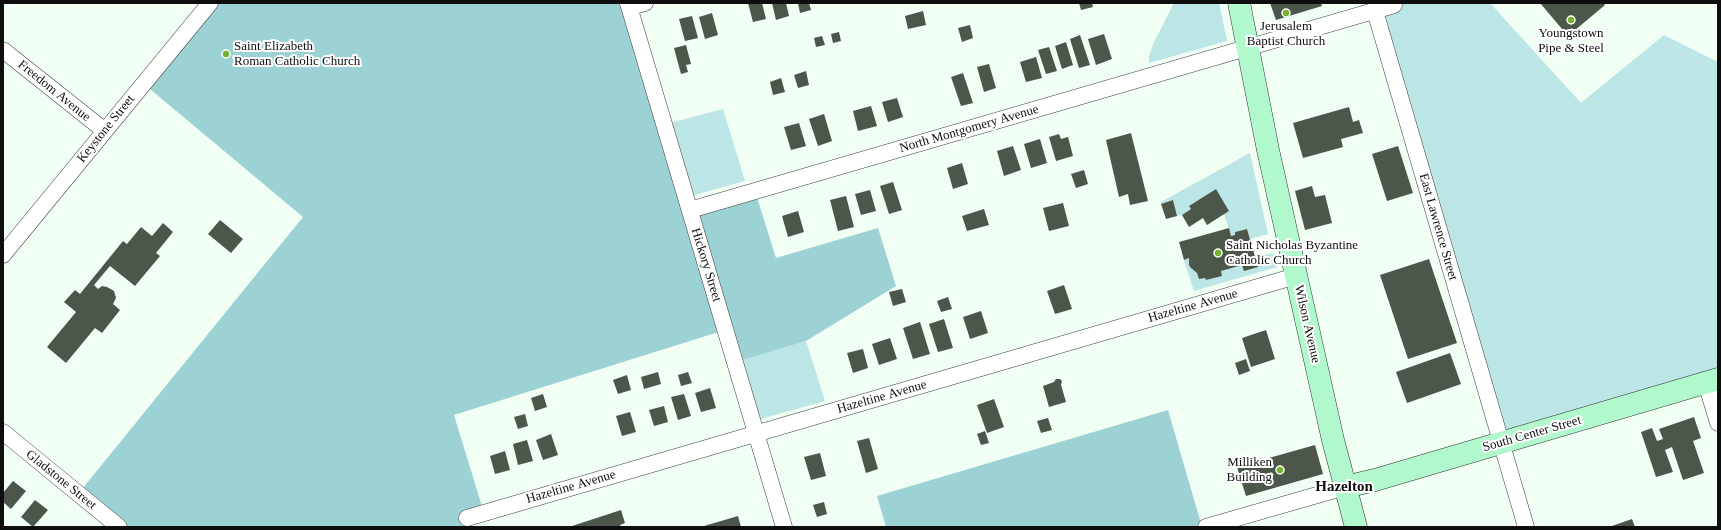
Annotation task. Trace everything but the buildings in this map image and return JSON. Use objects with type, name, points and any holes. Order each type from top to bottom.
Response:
[{"type":"main road","name":"Wilson Avenue","points":[[1238,3],[1268,150],[1296,276],[1345,487],[1356,527]]},
{"type":"main road","name":"South Center Street","points":[[1345,487],[1375,480],[1712,381]]},
{"type":"street","name":"Keystone Street","points":[[3,255],[210,3]]},
{"type":"street","name":"Hickory Street","points":[[634,4],[690,210],[784,527]]},
{"type":"street","name":"North Montgomery Avenue","points":[[690,210],[1394,5]]},
{"type":"street","name":"East Lawrence Street","points":[[1376,11],[1526,527]]},
{"type":"street","name":"Freedom Avenue","points":[[3,50],[105,131]]},
{"type":"street","name":"Hazeltine Avenue","points":[[467,518],[1296,276]]},
{"type":"street","points":[[1712,381],[1718,422]]},
{"type":"street","name":"Gladstone Street","points":[[3,432],[119,527]]},
{"type":"street","points":[[1206,527],[1345,487]]},
{"type":"shaded area","points":[[210,3],[628,3],[690,210],[755,191],[776,258],[878,228],[896,286],[806,341],[740,361],[725,330],[454,415],[484,513],[467,518],[470,527],[119,527],[78,494],[303,217],[144,84]]},
{"type":"shaded area","points":[[1174,3],[1219,3],[1227,41],[1149,63],[1149,56],[1154,42]]},
{"type":"shaded area","points":[[1377,3],[1490,3],[1581,103],[1664,35],[1718,62],[1718,379],[1501,443]]},
{"type":"shaded area","points":[[723,109],[745,181],[691,196],[670,123]]},
{"type":"shaded area","points":[[1250,153],[1268,234],[1250,239],[1247,229],[1235,232],[1235,235],[1231,236],[1224,214],[1229,211],[1216,189],[1189,206],[1191,209],[1182,215],[1177,216],[1173,200],[1161,204],[1161,202]]},
{"type":"shaded area","points":[[1273,253],[1277,267],[1194,291],[1184,260],[1189,258],[1191,268],[1197,273],[1199,279],[1205,278],[1206,280],[1222,276],[1221,271],[1255,257]]},
{"type":"shaded area","points":[[806,341],[825,401],[757,420],[740,361]]},
{"type":"shaded area","points":[[1168,410],[1202,527],[886,527],[877,496]]},
{"type":"place","name":"Jerusalem Baptist Church","points":[[1286,13]]},
{"type":"place","name":"Youngstown Pipe & Steel","points":[[1571,20]]},
{"type":"place","name":"Saint Elizabeth Roman Catholic Church","points":[[226,54]]},
{"type":"place","name":"Saint Nicholas Byzantine Catholic Church","points":[[1218,253]]},
{"type":"place","name":"Milliken Building","points":[[1280,470]]},
{"type":"district","name":"Hazelton","points":[[1344,487]]}]
